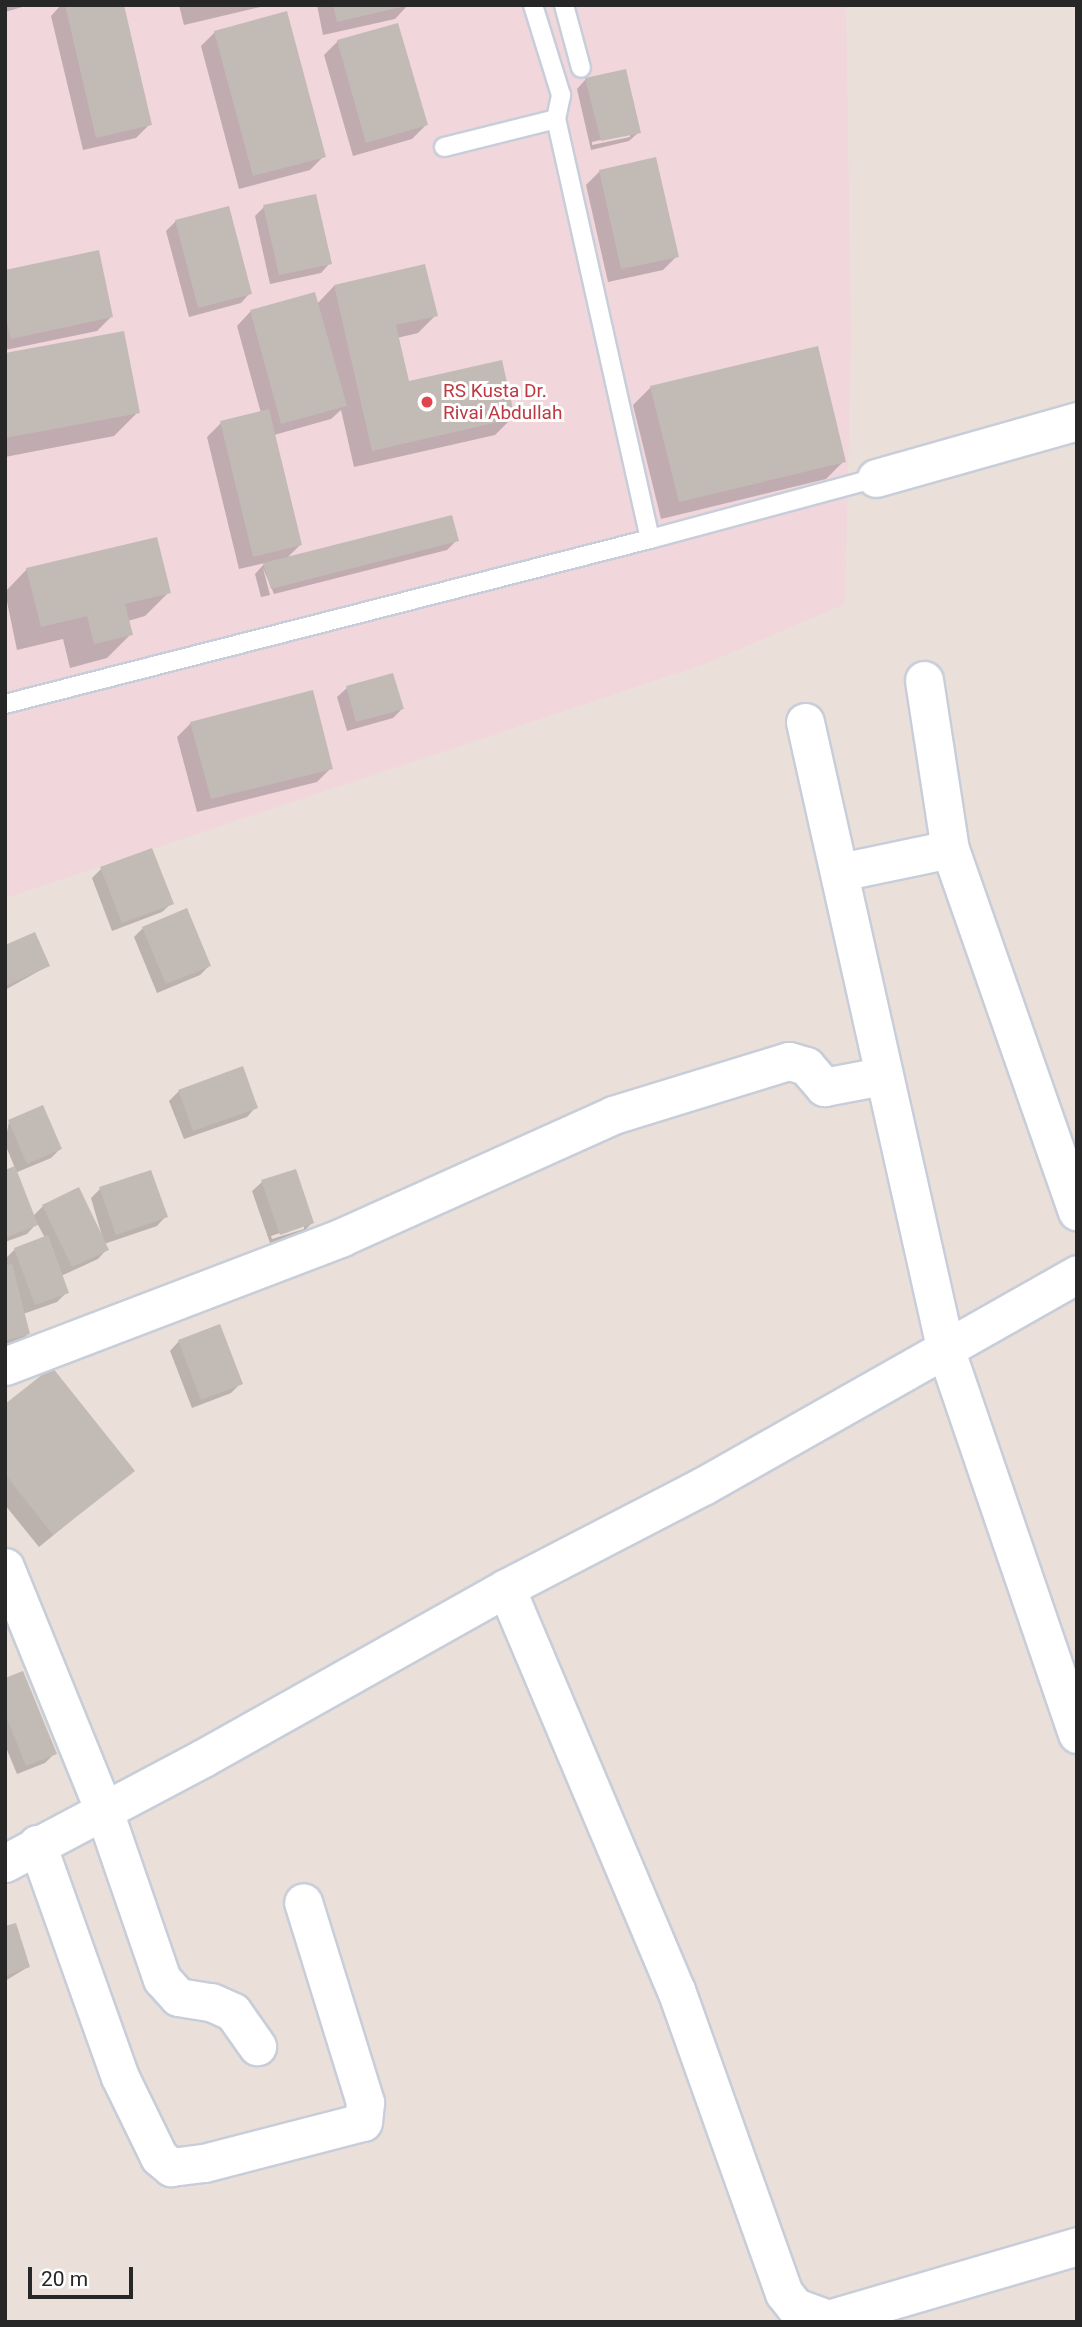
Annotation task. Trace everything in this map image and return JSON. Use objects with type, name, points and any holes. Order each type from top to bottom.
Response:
[{"type":"street","points":[[876,478],[1077,421]]},
{"type":"street","points":[[924,680],[950,849],[1077,1211]]},
{"type":"street","points":[[805,722],[840,872],[881,1076],[946,1352],[1077,1734]]},
{"type":"street","points":[[840,872],[950,849]]},
{"type":"street","points":[[5,1366],[342,1237],[613,1115],[789,1061],[806,1066],[824,1087],[881,1076]]},
{"type":"street","points":[[5,1863],[103,1808],[203,1758],[506,1588],[946,1352],[1077,1274]]},
{"type":"street","points":[[5,1567],[103,1808],[167,1990],[178,1997],[211,2002],[233,2012],[257,2046]]},
{"type":"street","points":[[506,1588],[676,1990],[784,2293],[795,2307],[828,2319],[1077,2246]]},
{"type":"street","points":[[37,1844],[120,2077],[159,2157],[172,2167],[204,2163],[363,2122],[365,2102],[303,1902]]},
{"type":"lane","points":[[533,5],[561,95],[556,119],[650,539]]},
{"type":"lane","points":[[564,5],[581,68]]},
{"type":"lane","points":[[444,146],[556,119]]},
{"type":"lane","points":[[5,704],[650,539],[876,478]]},
{"type":"shaded area","name":"RS Kusta Dr. Rivai Abdullah","points":[[5,5],[846,5],[851,336],[845,604],[702,665],[5,898]]},
{"type":"building","points":[[65,5],[124,5],[152,125],[96,138]]},
{"type":"building","points":[[333,5],[405,5],[406,6],[337,22]]},
{"type":"building","points":[[287,11],[326,157],[253,176],[214,31]]},
{"type":"building","points":[[398,23],[428,125],[366,143],[337,40]]},
{"type":"building","points":[[626,69],[641,133],[601,141],[585,78]]},
{"type":"building","points":[[656,157],[679,257],[621,269],[599,170]]},
{"type":"building","points":[[316,194],[332,264],[279,275],[263,205]]},
{"type":"building","points":[[229,206],[252,294],[198,308],[175,220]]},
{"type":"building","points":[[99,250],[113,317],[11,339],[5,315],[5,270]]},
{"type":"building","points":[[425,264],[438,316],[396,325],[409,381],[502,360],[515,418],[372,451],[334,285]]},
{"type":"building","points":[[315,292],[347,406],[281,424],[250,310]]},
{"type":"building","points":[[124,331],[140,413],[5,438],[5,353]]},
{"type":"building","points":[[818,346],[846,462],[679,502],[650,386]]},
{"type":"building","points":[[269,409],[302,545],[253,557],[220,421]]},
{"type":"building","points":[[452,515],[459,541],[271,589],[263,563]]},
{"type":"building","points":[[157,537],[171,593],[125,604],[133,635],[94,644],[87,616],[41,627],[26,568]]},
{"type":"building","points":[[393,673],[404,709],[356,722],[346,686]]},
{"type":"building","points":[[313,690],[333,769],[211,799],[190,722]]},
{"type":"building","points":[[152,848],[174,904],[122,923],[100,867]]},
{"type":"building","points":[[187,908],[211,966],[166,984],[142,927]]},
{"type":"building","points":[[35,932],[50,966],[5,986],[5,945]]},
{"type":"building","points":[[243,1066],[258,1108],[193,1131],[178,1090]]},
{"type":"building","points":[[43,1105],[62,1149],[27,1164],[8,1120]]},
{"type":"building","points":[[15,1166],[38,1225],[5,1238],[5,1170]]},
{"type":"building","points":[[296,1169],[314,1223],[280,1235],[261,1180]]},
{"type":"building","points":[[151,1170],[168,1217],[116,1235],[99,1187]]},
{"type":"building","points":[[79,1187],[109,1250],[72,1267],[42,1205]]},
{"type":"building","points":[[48,1235],[69,1293],[35,1305],[14,1248]]},
{"type":"building","points":[[12,1264],[30,1334],[5,1341],[5,1266]]},
{"type":"building","points":[[220,1324],[243,1384],[201,1400],[178,1340]]},
{"type":"building","points":[[52,1367],[135,1471],[53,1535],[5,1474],[5,1404]]},
{"type":"building","points":[[23,1671],[57,1754],[26,1766],[5,1713],[5,1678]]},
{"type":"building","points":[[16,1923],[30,1967],[5,1976],[5,1926]]},
{"type":"place","name":"RS Kusta Dr. Rivai Abdullah","points":[[427,402]]}]
